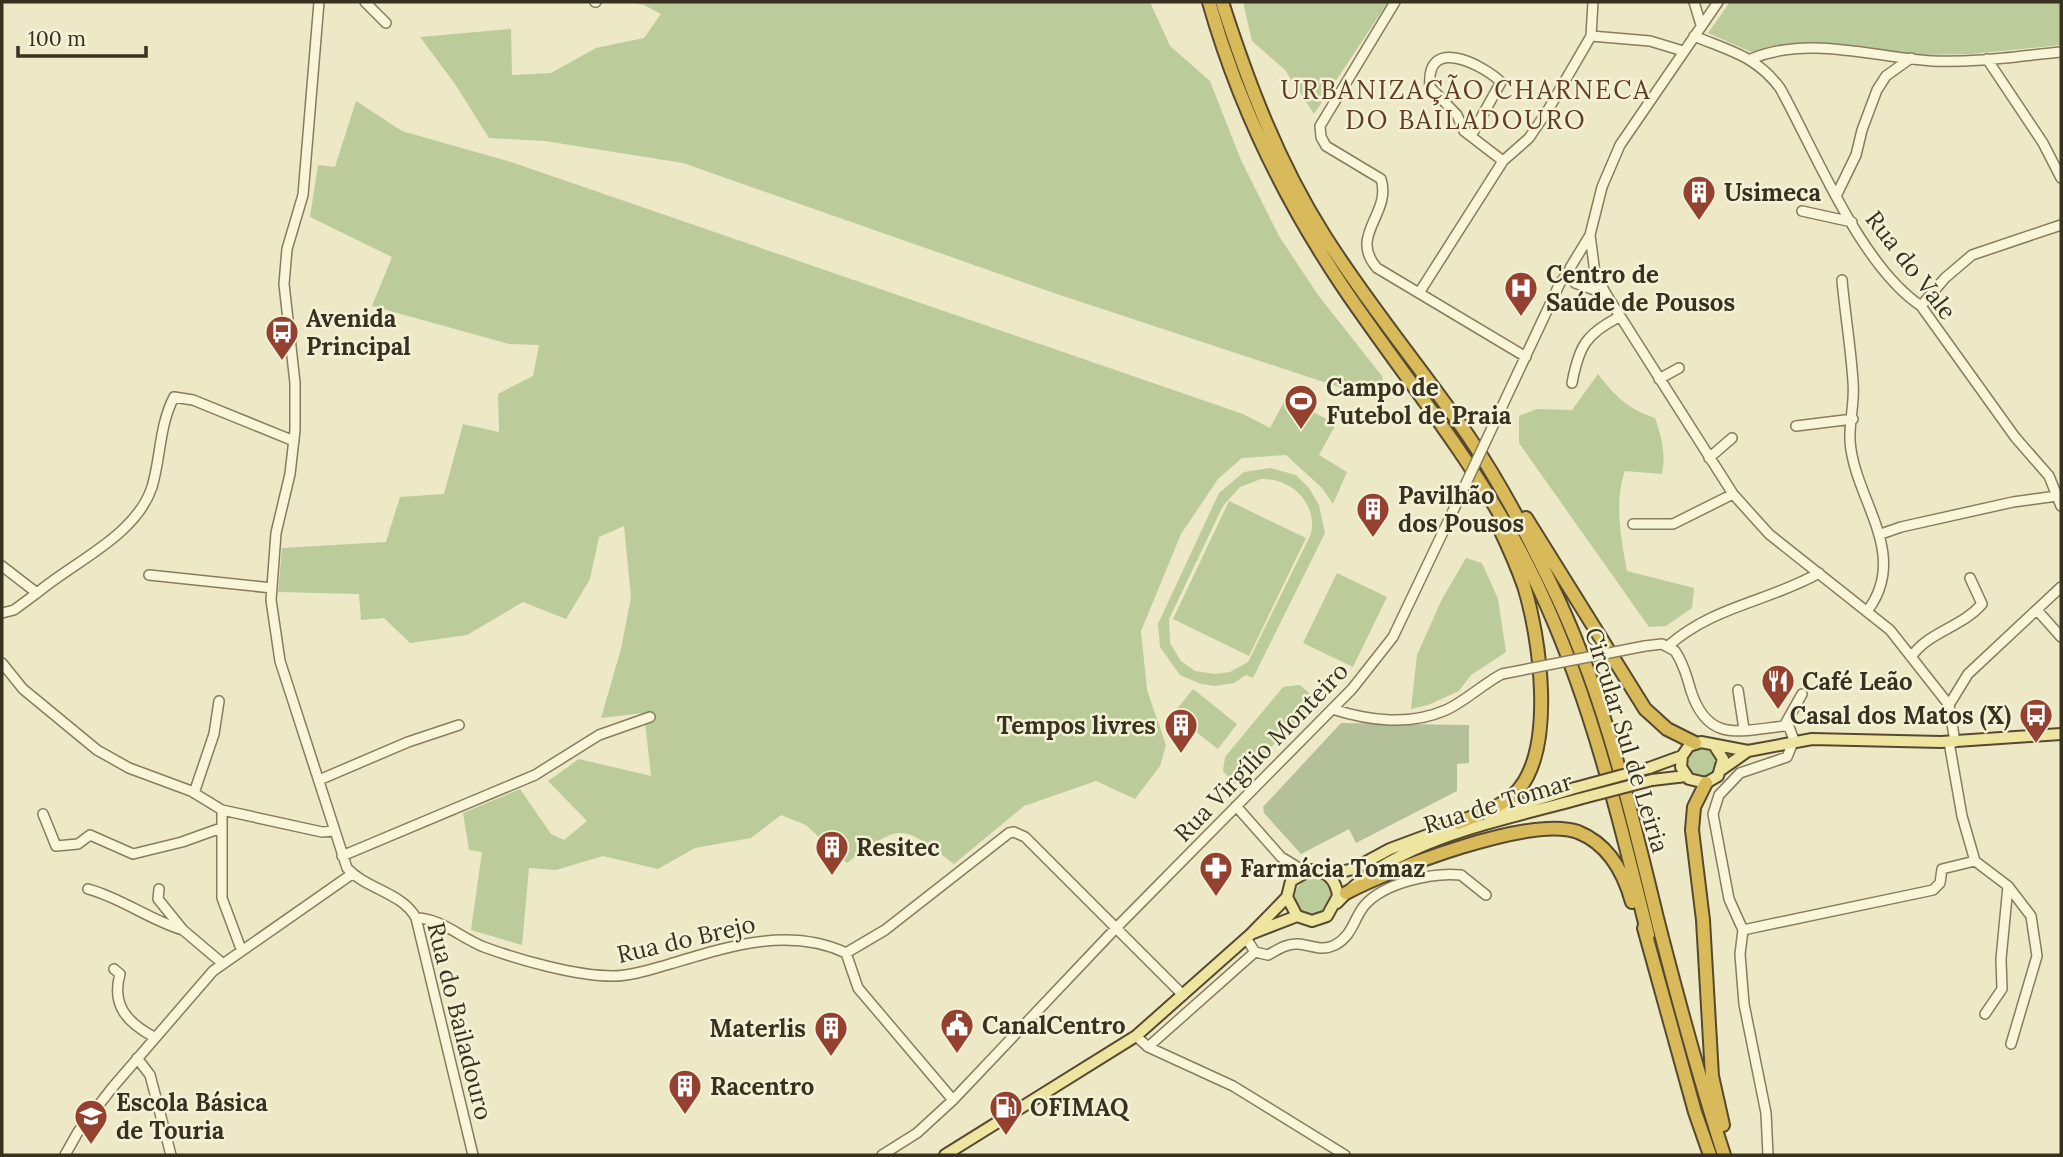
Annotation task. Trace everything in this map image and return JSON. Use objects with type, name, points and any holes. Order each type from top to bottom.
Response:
[{"type":"highway","name":"Circular Sul de Leiria","points":[[1209,2],[1255,131],[1296,212],[1343,287],[1484,491],[1527,564],[1578,680],[1616,807],[1648,935]]},
{"type":"highway","name":"Circular Sul de Leiria","points":[[1222,2],[1259,108],[1308,208],[1341,260],[1469,437],[1498,484],[1552,586],[1579,648],[1601,711],[1724,1155]]},
{"type":"highway","points":[[1498,484],[1509,492],[1645,709],[1667,729],[1695,743]]},
{"type":"highway","points":[[1458,822],[1496,806],[1518,790],[1534,763],[1539,739],[1539,682],[1529,607],[1484,491]]},
{"type":"highway","points":[[1706,783],[1694,807],[1692,830],[1703,920],[1712,1076],[1732,1155]]},
{"type":"highway","points":[[1346,893],[1379,875],[1515,834],[1564,829],[1591,839],[1610,856],[1623,877],[1634,913],[1648,935],[1695,1112],[1710,1155]]},
{"type":"main road","points":[[1706,783],[1748,751],[1794,740],[1952,742],[2061,734]]},
{"type":"main road","points":[[1695,743],[1748,751]]},
{"type":"main road","name":"Rua de Tomar","points":[[1304,871],[1316,870],[1328,875],[1353,869],[1390,849],[1458,822],[1651,774],[1682,756],[1695,743]]},
{"type":"main road","points":[[1714,745],[1723,759],[1721,770]]},
{"type":"main road","points":[[1682,756],[1682,767],[1686,776]]},
{"type":"main road","name":"Rua de Tomar","points":[[1651,774],[1686,776],[1697,783],[1706,783]]},
{"type":"main road","name":"Rua de Tomar","points":[[1249,936],[1297,916],[1305,920],[1320,920],[1346,893],[1378,869],[1447,837],[1577,794]]},
{"type":"main road","points":[[1297,916],[1287,897],[1291,881],[1304,871]]},
{"type":"main road","points":[[1328,875],[1337,889],[1337,903]]},
{"type":"main road","name":"Rua de Tomar","points":[[945,1155],[1136,1036],[1249,936],[1287,897]]},
{"type":"street","points":[[65,1155],[78,1132],[154,1037],[222,963],[352,874],[342,856],[280,661],[271,614],[276,533],[294,441],[295,383],[284,284],[287,249],[303,195],[319,2]]},
{"type":"street","points":[[365,2],[386,23]]},
{"type":"street","points":[[1395,2],[1320,126],[1321,137],[1326,146],[1381,179],[1384,190],[1366,241],[1366,256],[1392,279],[1526,357]]},
{"type":"street","points":[[1419,293],[1503,161],[1529,138],[1591,36],[1594,2]]},
{"type":"street","points":[[1694,2],[1701,25]]},
{"type":"street","points":[[1557,294],[1569,286],[1593,280],[1594,249],[1590,235],[1602,187],[1620,145],[1718,2]]},
{"type":"street","points":[[1591,36],[1650,41],[1684,51]]},
{"type":"street","name":"Rua do Vale","points":[[1694,36],[1751,59],[1766,70],[1780,88],[1867,248],[1906,296],[1921,306],[2015,437],[2049,476],[2061,506]]},
{"type":"street","points":[[1751,59],[1784,49],[1833,49],[1934,61],[2061,52]]},
{"type":"street","points":[[1471,136],[1502,82],[1462,57],[1449,57],[1438,62],[1432,72],[1430,87],[1457,115],[1464,131],[1503,161]]},
{"type":"street","points":[[1837,194],[1856,155],[1877,90],[1886,76],[1911,58]]},
{"type":"street","points":[[1987,59],[2043,143],[2061,178]]},
{"type":"street","points":[[1802,211],[1852,222]]},
{"type":"street","points":[[1921,306],[1945,278],[1972,255],[2061,225]]},
{"type":"street","name":"Rua Virgílio Monteiro","points":[[882,1155],[917,1133],[953,1100],[1116,928],[1332,709],[1393,637],[1560,283],[1590,235]]},
{"type":"street","points":[[1606,294],[1572,280],[1572,266],[1582,259],[1594,268],[1619,317],[1733,494],[1762,527],[1890,630],[1949,705],[1959,804],[1975,861],[2008,886],[2031,916],[2037,956],[2011,1044]]},
{"type":"street","points":[[1842,280],[1853,381],[1850,438],[1853,460],[1881,534],[1882,585],[1868,610]]},
{"type":"street","points":[[1572,383],[1575,366],[1588,337],[1593,330],[1619,317]]},
{"type":"street","points":[[1659,379],[1679,368]]},
{"type":"street","points":[[2,613],[14,610],[37,593],[116,534],[141,510],[151,489],[166,412],[174,397],[193,400],[294,441]]},
{"type":"street","points":[[1796,426],[1853,419]]},
{"type":"street","points":[[1709,458],[1732,438]]},
{"type":"street","points":[[1633,524],[1673,524],[1733,494]]},
{"type":"street","points":[[1881,534],[2013,502],[2057,496]]},
{"type":"street","points":[[2,566],[37,593]]},
{"type":"street","points":[[1332,709],[1381,720],[1424,718],[1449,709],[1502,674],[1646,646],[1668,646],[1717,612],[1793,587],[1819,573]]},
{"type":"street","points":[[149,575],[272,588]]},
{"type":"street","points":[[1911,657],[1928,638],[1962,621],[1982,604],[1970,578]]},
{"type":"street","points":[[1949,705],[1968,674],[2061,587]]},
{"type":"street","points":[[2037,610],[2061,637]]},
{"type":"street","points":[[1668,646],[1683,664],[1702,718],[1718,729],[1789,727],[1794,740],[1787,757],[1745,769],[1726,786],[1715,803],[1714,823],[1725,883],[1743,930],[1740,954],[1744,1004],[1766,1113],[1768,1155]]},
{"type":"street","points":[[2,663],[23,689],[97,750],[129,768],[194,793],[222,810],[322,832],[334,831]]},
{"type":"street","points":[[1738,690],[1744,729]]},
{"type":"street","points":[[1784,726],[1802,694]]},
{"type":"street","points":[[194,793],[214,734],[219,701]]},
{"type":"street","points":[[342,856],[535,775],[599,735],[650,716]]},
{"type":"street","points":[[319,780],[408,742],[459,726]]},
{"type":"street","points":[[1236,806],[1281,857],[1304,871]]},
{"type":"street","points":[[222,810],[222,898],[241,949]]},
{"type":"street","points":[[43,814],[56,846],[78,844],[90,835],[133,854],[182,842],[221,828]]},
{"type":"street","points":[[953,1100],[858,988],[846,953],[885,930],[1003,836],[1014,832],[1025,837],[1183,995]]},
{"type":"street","points":[[1281,857],[1291,881]]},
{"type":"street","points":[[1743,930],[1933,890],[1940,883],[1942,869],[1975,861]]},
{"type":"street","name":"Rua do Bailadouro","points":[[352,874],[403,904],[416,918],[473,1155]]},
{"type":"street","points":[[1255,952],[1268,955],[1281,947],[1298,944],[1315,949],[1334,946],[1351,932],[1370,900],[1408,882],[1461,875],[1486,895]]},
{"type":"street","points":[[1985,1014],[2002,989],[2001,959],[2008,886]]},
{"type":"street","points":[[88,888],[125,901],[146,916],[183,930]]},
{"type":"street","points":[[159,889],[160,903],[183,930],[222,963]]},
{"type":"street","name":"Rua do Brejo","points":[[416,918],[433,921],[486,948],[600,976],[637,973],[737,945],[765,940],[806,942],[846,953]]},
{"type":"street","points":[[1249,936],[1255,952]]},
{"type":"street","points":[[1148,1047],[1255,952]]},
{"type":"street","points":[[114,969],[120,974],[118,994],[127,1019],[133,1026],[154,1037]]},
{"type":"street","points":[[1136,1036],[1148,1047],[1233,1086],[1345,1155]]},
{"type":"street","points":[[137,1058],[150,1075],[170,1155]]},
{"type":"green space","points":[[628,2],[1150,2],[1170,46],[1210,81],[1241,160],[1279,236],[1318,295],[1382,376],[1387,403],[1054,293],[683,163],[545,141],[489,138],[455,84],[420,37],[511,29],[512,75],[551,73],[596,48],[644,38],[661,14],[644,5]]},
{"type":"green space","points":[[1243,2],[1388,2],[1314,114],[1285,70],[1252,41]]},
{"type":"green space","points":[[1730,2],[2061,2],[2061,45],[1972,54],[1920,55],[1816,45],[1780,45],[1751,52],[1708,33]]},
{"type":"green space","points":[[356,101],[402,131],[514,163],[1243,414],[1270,428],[1286,398],[1336,424],[1319,455],[1347,472],[1333,504],[1322,488],[1286,455],[1242,458],[1218,479],[1181,534],[1141,631],[1147,690],[1166,745],[1160,766],[1135,799],[1096,781],[1024,806],[954,864],[923,841],[901,833],[879,840],[847,863],[806,825],[781,815],[751,838],[695,848],[658,869],[603,856],[556,870],[529,868],[522,945],[471,930],[482,852],[469,850],[463,813],[520,789],[551,834],[564,840],[587,821],[548,781],[579,759],[651,776],[644,713],[601,718],[621,649],[631,597],[624,526],[599,537],[590,579],[566,619],[523,602],[467,635],[410,643],[384,618],[361,620],[359,594],[278,592],[282,548],[386,542],[400,497],[444,494],[463,424],[499,432],[498,394],[533,376],[539,345],[509,344],[372,306],[392,257],[310,217],[318,165],[335,167]]},
{"type":"green space","points":[[1598,374],[1623,401],[1655,418],[1660,432],[1662,474],[1625,471],[1620,495],[1620,521],[1627,571],[1694,588],[1692,608],[1666,626],[1649,627],[1519,443],[1519,416],[1537,409],[1572,410]]},
{"type":"green space","points":[[1270,468],[1296,475],[1309,488],[1319,505],[1325,533],[1253,678],[1246,675],[1234,683],[1215,686],[1201,684],[1180,675],[1160,647],[1158,624],[1219,493],[1244,472]],"holes":[[[1261,479],[1272,480],[1292,488],[1306,503],[1312,523],[1311,534],[1248,662],[1230,672],[1215,674],[1195,671],[1181,661],[1170,643],[1169,619],[1223,506],[1240,487]]]},
{"type":"green space","points":[[1229,501],[1306,538],[1249,656],[1173,619]]},
{"type":"green space","points":[[1466,558],[1482,563],[1498,599],[1506,652],[1471,675],[1459,691],[1428,705],[1411,709],[1417,655],[1442,599]]},
{"type":"green space","points":[[1337,573],[1387,597],[1353,667],[1303,643]]},
{"type":"green space","points":[[1300,685],[1309,693],[1310,708],[1235,784],[1223,771],[1225,757],[1283,687]]},
{"type":"green space","points":[[1193,689],[1237,724],[1218,749],[1173,714]]},
{"type":"green space","points":[[1341,723],[1469,725],[1469,763],[1457,764],[1457,791],[1356,843],[1349,829],[1301,854],[1264,813],[1263,807]]},
{"type":"green space","points":[[1702,749],[1712,753],[1716,763],[1712,773],[1702,777],[1692,773],[1688,763],[1692,753]]},
{"type":"green space","points":[[1314,878],[1327,884],[1333,897],[1327,910],[1314,916],[1301,910],[1295,897],[1301,884]]},
{"type":"place","name":"Usimeca","points":[[1699,222]]},
{"type":"place","name":"Centro de Saúde de Pousos","points":[[1521,318]]},
{"type":"place","name":"Avenida Principal","points":[[282,362]]},
{"type":"place","name":"Campo de Futebol de Praia","points":[[1301,431]]},
{"type":"place","name":"Pavilhão dos Pousos","points":[[1373,539]]},
{"type":"place","name":"Café Leão","points":[[1778,711]]},
{"type":"place","name":"Casal dos Matos (X)","points":[[2036,745]]},
{"type":"place","name":"Tempos livres","points":[[1181,755]]},
{"type":"place","name":"Resitec","points":[[832,877]]},
{"type":"place","name":"Farmácia Tomaz","points":[[1216,898]]},
{"type":"place","name":"CanalCentro","points":[[957,1055]]},
{"type":"place","name":"Materlis","points":[[831,1058]]},
{"type":"place","name":"Racentro","points":[[685,1116]]},
{"type":"place","name":"OFIMAQ","points":[[1006,1137]]},
{"type":"place","name":"Escola Básica de Touria","points":[[91,1146]]},
{"type":"district","name":"URBANIZAÇÃO CHARNECA DO BAILADOURO","points":[[1466,104]]}]
